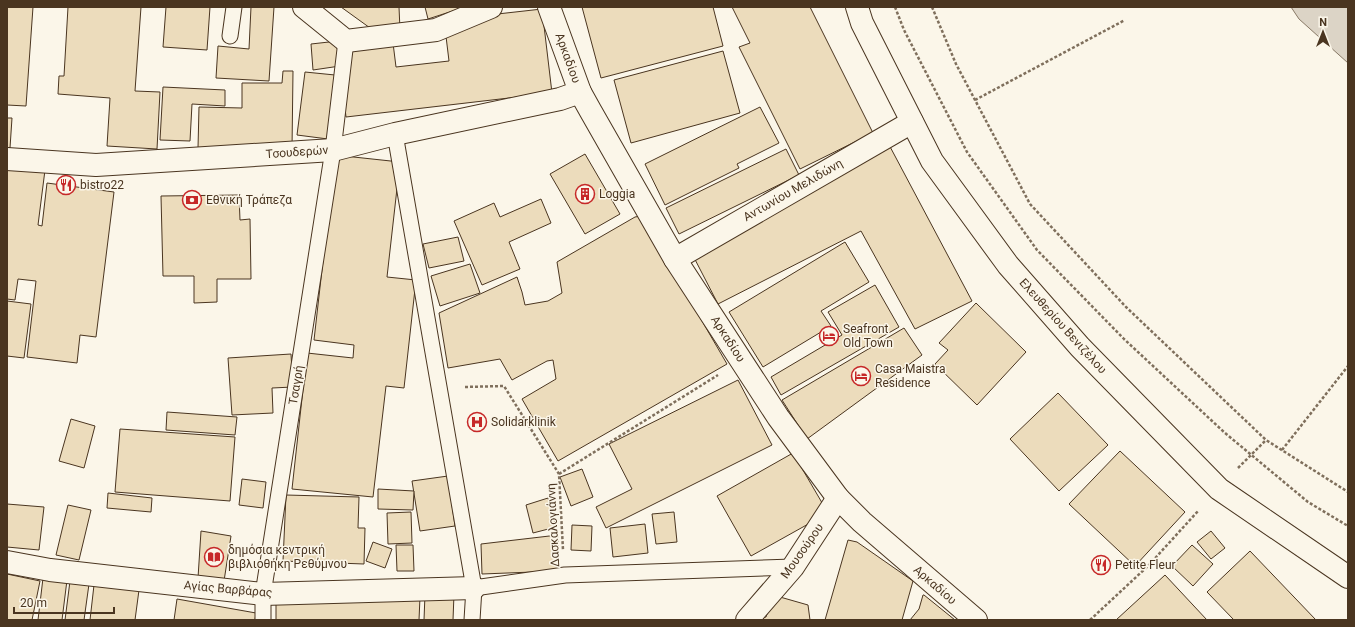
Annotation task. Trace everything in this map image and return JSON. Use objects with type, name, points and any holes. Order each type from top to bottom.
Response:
[{"type":"street","points":[[304,7],[346,41],[436,30],[492,7]]},
{"type":"street","name":"Αρκαδίου","points":[[549,7],[580,92],[675,259],[778,417],[838,498],[862,522],[976,620]]},
{"type":"street","name":"Ελευθερίου Βενιζέλου","points":[[857,7],[862,23],[932,161],[1008,265],[1080,347],[1219,488],[1348,577]]},
{"type":"street","name":"Τσουδερών","points":[[7,159],[96,165],[333,150],[395,134],[560,99],[580,92]]},
{"type":"street","name":"Αντωνίου Μελιδώνη","points":[[675,259],[912,122]]},
{"type":"street","name":"Μουσούρου","points":[[747,620],[793,567],[838,498]]},
{"type":"street","name":"Αγίας Βαρβάρας","points":[[7,562],[50,570],[263,594],[474,588]]},
{"type":"lane","points":[[230,36],[234,7]]},
{"type":"lane","name":"Τσαγρή","points":[[263,620],[263,594],[333,150],[346,41]]},
{"type":"lane","points":[[395,134],[474,588],[472,620]]},
{"type":"lane","points":[[474,588],[564,575],[793,567]]},
{"type":"path","points":[[896,7],[904,30],[967,152],[1037,250],[1124,339],[1226,433],[1308,502],[1348,526]]},
{"type":"path","points":[[932,7],[956,64],[1030,204],[1126,307],[1266,440],[1348,492]]},
{"type":"path","points":[[975,100],[1125,20]]},
{"type":"path","points":[[559,474],[742,360]]},
{"type":"path","points":[[1282,450],[1348,366]]},
{"type":"path","name":"Δασκαλογιάννη","points":[[438,387],[504,386],[559,474],[564,575]]},
{"type":"path","points":[[1090,620],[1148,566],[1219,488],[1266,440]]},
{"type":"path","points":[[1239,467],[1245,472]]},
{"type":"shaded area","points":[[1291,7],[1348,7],[1348,63],[1299,19]]},
{"type":"building","points":[[7,7],[33,7],[26,106],[7,105]]},
{"type":"building","points":[[68,7],[141,7],[135,91],[160,92],[157,149],[107,146],[110,98],[58,94],[59,76],[64,76]]},
{"type":"building","points":[[166,7],[210,7],[207,50],[163,47]]},
{"type":"building","points":[[251,7],[274,7],[269,81],[216,78],[218,46],[249,49]]},
{"type":"building","points":[[341,7],[399,7],[400,30],[377,33]]},
{"type":"building","points":[[425,7],[465,7],[428,19]]},
{"type":"building","points":[[582,7],[713,7],[723,46],[601,78]]},
{"type":"building","points":[[732,7],[810,7],[873,133],[800,169],[739,47],[750,43]]},
{"type":"building","points":[[542,9],[552,93],[346,117],[340,66],[313,70],[311,44],[392,35],[396,67],[449,61],[444,20]]},
{"type":"building","points":[[723,51],[740,113],[631,143],[614,80]]},
{"type":"building","points":[[283,71],[293,71],[292,149],[198,148],[199,107],[242,108],[242,83],[282,83]]},
{"type":"building","points":[[305,72],[335,75],[328,139],[297,135]]},
{"type":"building","points":[[163,87],[225,90],[225,106],[192,104],[190,141],[160,140]]},
{"type":"building","points":[[760,107],[779,143],[737,164],[739,168],[665,205],[645,164]]},
{"type":"building","points":[[7,118],[12,118],[10,148],[7,147]]},
{"type":"building","points":[[887,141],[972,301],[915,329],[861,231],[718,304],[687,244]]},
{"type":"building","points":[[786,149],[799,175],[679,234],[666,208]]},
{"type":"building","name":"Loggia","points":[[585,154],[620,214],[585,234],[550,174]]},
{"type":"building","points":[[335,155],[400,162],[387,277],[416,280],[404,388],[386,386],[373,497],[292,489],[307,353],[353,358],[354,345],[314,340]]},
{"type":"building","points":[[7,165],[45,170],[38,225],[42,226],[47,183],[114,192],[96,337],[80,335],[77,363],[27,357],[36,281],[18,279],[15,300],[7,299]]},
{"type":"building","points":[[239,195],[240,220],[250,219],[251,279],[217,279],[217,302],[194,303],[194,276],[163,276],[161,196]]},
{"type":"building","points":[[541,199],[551,223],[509,242],[520,269],[482,285],[454,221],[494,203],[500,217]]},
{"type":"building","points":[[641,216],[727,364],[558,461],[522,399],[556,379],[553,360],[547,361],[512,380],[500,359],[448,368],[439,313],[517,277],[525,305],[548,301],[562,293],[557,262],[635,217]]},
{"type":"building","points":[[458,237],[464,261],[429,268],[423,244]]},
{"type":"building","points":[[845,242],[869,282],[821,311],[831,326],[763,367],[729,312]]},
{"type":"building","points":[[470,264],[480,293],[440,306],[431,276]]},
{"type":"building","points":[[875,285],[899,327],[781,395],[771,377],[842,335],[828,312]]},
{"type":"building","points":[[7,301],[31,304],[24,358],[7,356]]},
{"type":"building","points":[[976,303],[1026,352],[977,405],[935,364],[948,350],[939,343]]},
{"type":"building","name":"Seafront Old Town","points":[[904,328],[922,355],[807,439],[782,400]]},
{"type":"building","points":[[291,354],[293,387],[272,388],[273,413],[232,415],[228,358]]},
{"type":"building","points":[[738,380],[772,445],[606,528],[596,507],[632,489],[609,444]]},
{"type":"building","points":[[1058,393],[1108,445],[1059,491],[1010,439]]},
{"type":"building","points":[[167,412],[237,417],[235,435],[166,430]]},
{"type":"building","points":[[71,419],[95,426],[84,468],[59,461]]},
{"type":"building","points":[[120,429],[235,437],[230,501],[115,492]]},
{"type":"building","points":[[1120,451],[1185,512],[1135,566],[1069,504]]},
{"type":"building","points":[[793,453],[828,513],[751,556],[717,496]]},
{"type":"building","points":[[582,469],[593,497],[571,506],[560,477]]},
{"type":"building","points":[[448,476],[455,526],[420,531],[412,481]]},
{"type":"building","points":[[242,479],[266,482],[263,508],[239,505]]},
{"type":"building","points":[[378,489],[414,491],[413,510],[378,509]]},
{"type":"building","points":[[108,493],[152,498],[151,512],[107,508]]},
{"type":"building","points":[[286,495],[359,497],[358,528],[365,528],[364,564],[283,561]]},
{"type":"building","points":[[548,498],[556,527],[533,533],[526,505]]},
{"type":"building","points":[[7,504],[44,507],[39,550],[7,547]]},
{"type":"building","points":[[68,505],[91,510],[79,560],[56,555]]},
{"type":"building","points":[[411,512],[412,543],[388,544],[387,513]]},
{"type":"building","points":[[674,512],[677,542],[656,544],[652,514]]},
{"type":"building","points":[[645,524],[648,553],[613,557],[610,528]]},
{"type":"building","points":[[572,525],[592,526],[591,551],[571,550]]},
{"type":"building","name":"δημόσια κεντρική βιβλιοθήκη Ρεθύμνου","points":[[201,531],[231,536],[224,581],[198,578]]},
{"type":"building","points":[[1211,531],[1225,548],[1211,559],[1197,542]]},
{"type":"building","points":[[558,535],[559,571],[482,574],[481,544]]},
{"type":"building","points":[[848,540],[857,542],[913,581],[902,620],[825,620]]},
{"type":"building","points":[[373,542],[392,549],[385,568],[366,561]]},
{"type":"building","points":[[396,545],[413,545],[414,571],[397,571]]},
{"type":"building","points":[[1192,545],[1213,564],[1193,586],[1172,566]]},
{"type":"building","points":[[1250,551],[1316,620],[1234,620],[1207,592]]},
{"type":"building","points":[[7,574],[40,581],[32,620],[7,620]]},
{"type":"building","points":[[1165,575],[1207,620],[1116,620]]},
{"type":"building","points":[[43,578],[67,580],[62,620],[38,620]]},
{"type":"building","points":[[70,581],[89,584],[84,620],[65,620]]},
{"type":"building","points":[[94,585],[139,590],[135,620],[90,620]]},
{"type":"building","points":[[425,594],[454,594],[453,620],[424,620]]},
{"type":"building","points":[[773,595],[808,605],[810,620],[749,620],[766,617]]},
{"type":"building","points":[[923,595],[955,620],[910,620],[919,609]]},
{"type":"building","points":[[420,597],[419,620],[276,620],[276,601]]},
{"type":"building","points":[[177,599],[256,613],[255,620],[174,620]]},
{"type":"place","name":"bistro22","points":[[66,185]]},
{"type":"place","name":"Loggia","points":[[585,194]]},
{"type":"place","name":"Εθνική Τράπεζα","points":[[192,200]]},
{"type":"place","name":"Seafront Old Town","points":[[829,336]]},
{"type":"place","name":"Casa Maistra Residence","points":[[861,376]]},
{"type":"place","name":"Solidarklinik","points":[[477,422]]},
{"type":"place","name":"δημόσια κεντρική βιβλιοθήκη Ρεθύμνου","points":[[214,557]]},
{"type":"place","name":"Petite Fleur","points":[[1101,565]]}]
